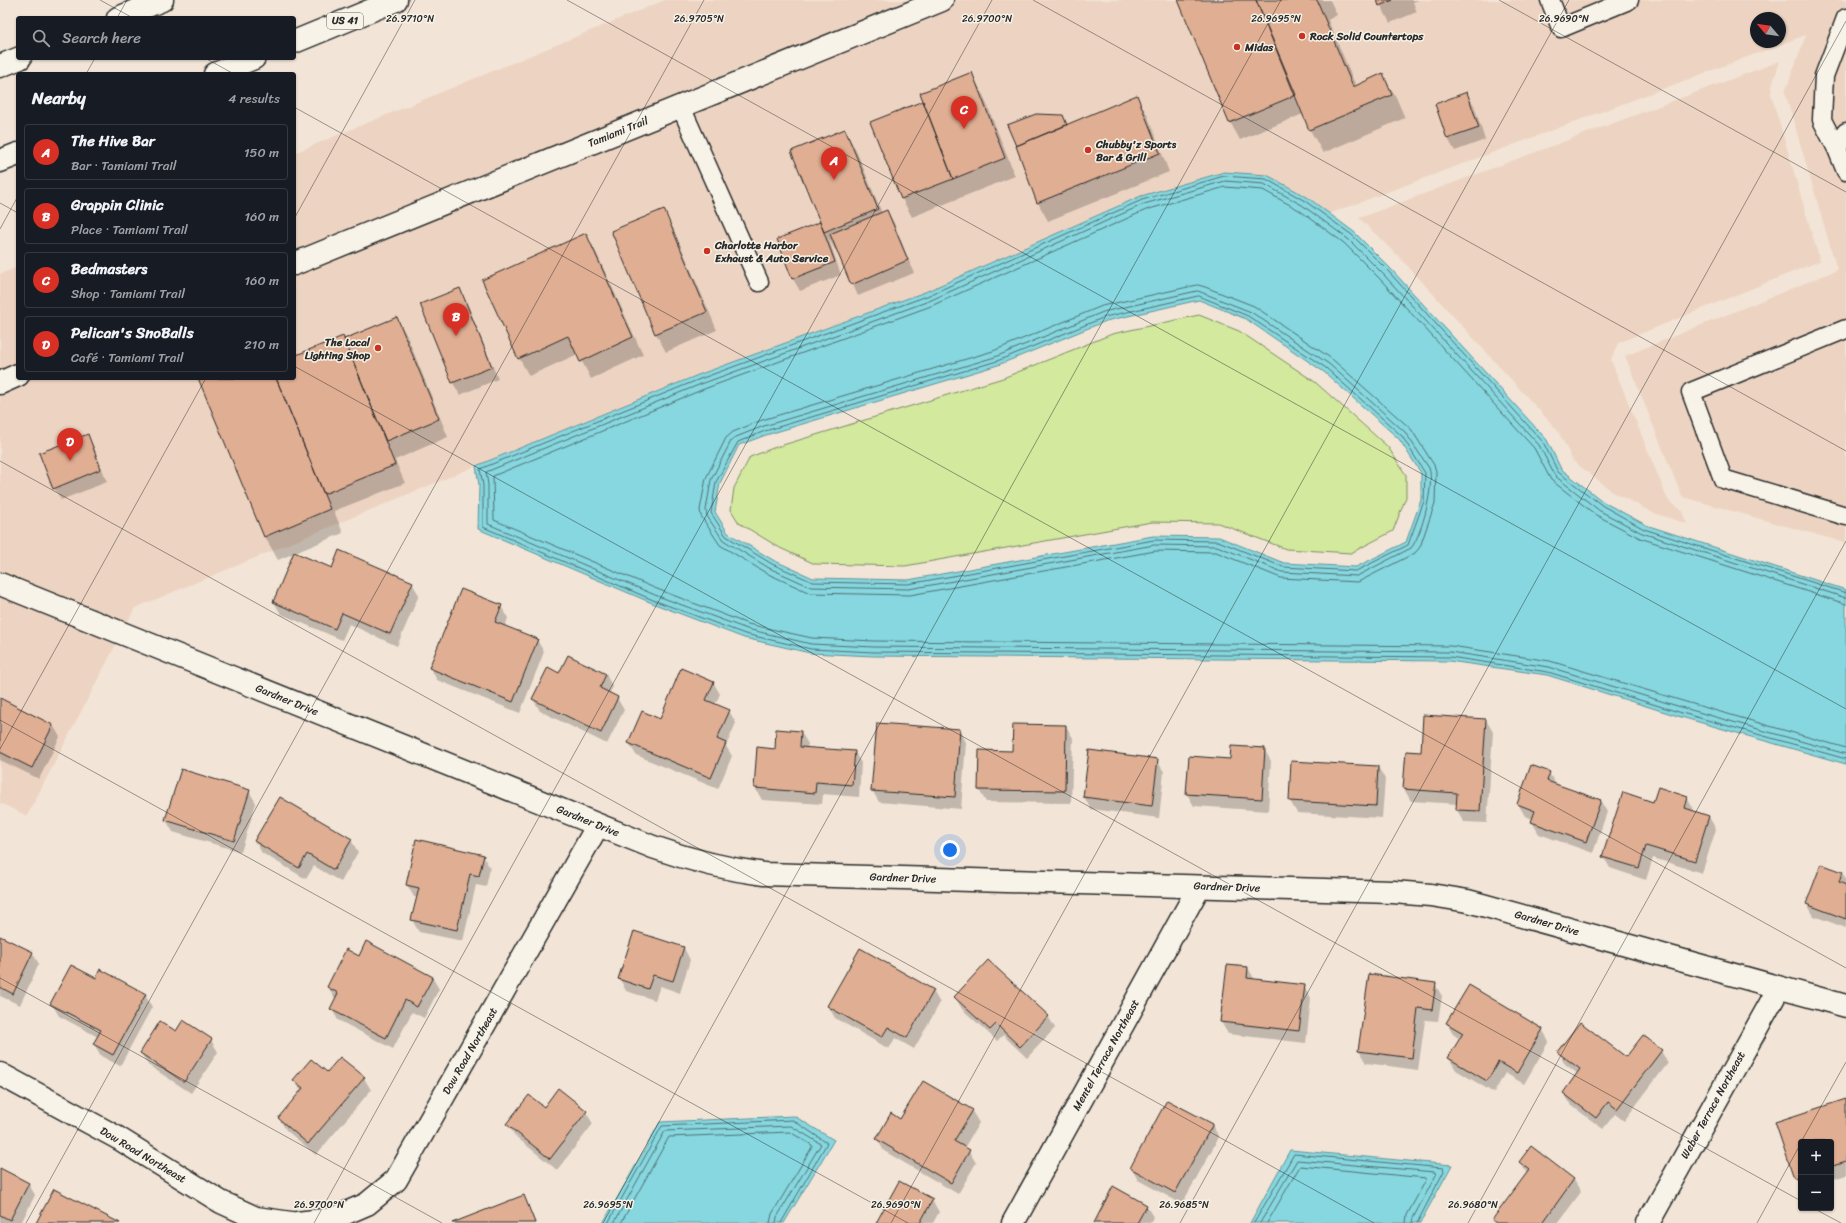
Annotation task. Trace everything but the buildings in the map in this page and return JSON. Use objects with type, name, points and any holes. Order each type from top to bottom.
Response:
[{"type":"street","points":[[123,16],[162,0]]},
{"type":"street","name":"US 41","points":[[296,41],[396,0]]},
{"type":"street","name":"Tamiami Trail","points":[[296,263],[942,0]]},
{"type":"street","points":[[0,66],[16,60]]},
{"type":"street","points":[[220,72],[249,60]]},
{"type":"street","points":[[0,162],[16,155]]},
{"type":"street","points":[[0,383],[16,376]]},
{"type":"street","name":"Gardner Drive","points":[[0,584],[654,847],[690,860],[726,869],[764,874],[1393,892],[1431,895],[1461,900],[1846,1006]]},
{"type":"street","name":"Dow Road Northeast","points":[[297,1223],[332,1219],[367,1204],[396,1180],[598,825]]},
{"type":"street","name":"Mentel Terrace Northeast","points":[[1013,1223],[1199,887]]},
{"type":"street","name":"Weber Terrace Northeast","points":[[1648,1223],[1779,988]]},
{"type":"street","name":"Dow Road Northeast","points":[[0,1074],[118,1138],[221,1202],[256,1218],[290,1223]]},
{"type":"lane","points":[[1550,0],[1561,28],[1629,0]]},
{"type":"lane","points":[[1844,30],[1824,76],[1822,120],[1838,149],[1846,171]]},
{"type":"lane","points":[[681,107],[759,282]]},
{"type":"lane","points":[[1838,149],[1846,132]]},
{"type":"lane","points":[[1846,329],[1691,392],[1723,479],[1846,516]]},
{"type":"shaded area","points":[[665,0],[1846,0],[1846,543],[1682,497],[1625,356],[1837,270],[1785,92],[1806,35],[1786,43],[1786,12],[1750,12],[1750,48],[1771,48],[1329,214],[1307,197],[1223,172],[1141,196],[925,292],[698,375],[135,608],[27,816],[0,803],[0,274],[16,268],[16,380],[296,380],[296,152]]},
{"type":"shaded area","points":[[1780,61],[1771,94],[1820,261],[1618,343],[1611,360],[1668,500],[1682,511],[1687,524],[1651,512],[1613,492],[1573,461],[1558,431],[1402,260],[1359,218]]},
{"type":"green space","points":[[1199,315],[1239,331],[1315,382],[1388,447],[1406,475],[1406,497],[1393,531],[1351,553],[1286,549],[1218,523],[1152,522],[905,566],[815,564],[780,548],[739,523],[731,510],[734,488],[750,457],[773,448],[1003,378],[1112,334]]},
{"type":"water","points":[[1224,172],[1267,175],[1307,197],[1354,232],[1391,269],[1547,440],[1561,469],[1605,503],[1646,525],[1846,590],[1846,764],[1681,717],[1547,675],[1449,661],[873,656],[810,653],[744,638],[652,603],[478,529],[479,485],[476,466],[698,375],[925,292],[1141,196]],"holes":[[[1199,300],[1246,319],[1324,372],[1399,439],[1421,473],[1421,500],[1406,542],[1356,567],[1284,563],[1219,537],[1153,536],[908,580],[813,578],[773,560],[728,533],[715,512],[720,483],[739,445],[766,435],[998,365],[1106,321]]]},
{"type":"water","points":[[794,1116],[834,1140],[784,1223],[603,1223],[660,1122]]},
{"type":"water","points":[[1290,1150],[1452,1165],[1420,1223],[1250,1223]]},
{"type":"place","name":"Rock Solid Countertops","points":[[1302,36]]},
{"type":"place","name":"Midas","points":[[1237,47]]},
{"type":"place","name":"Bedmasters","points":[[964,129]]},
{"type":"place","name":"Chubby'z Sports Bar & Grill","points":[[1088,150]]},
{"type":"place","name":"The Hive Bar","points":[[834,180]]},
{"type":"place","name":"Charlotte Harbor Exhaust & Auto Service","points":[[707,251]]},
{"type":"place","name":"Grappin Clinic","points":[[456,336]]},
{"type":"place","name":"The Local Lighting Shop","points":[[378,348]]},
{"type":"place","name":"Pelican's SnoBalls","points":[[70,461]]}]
